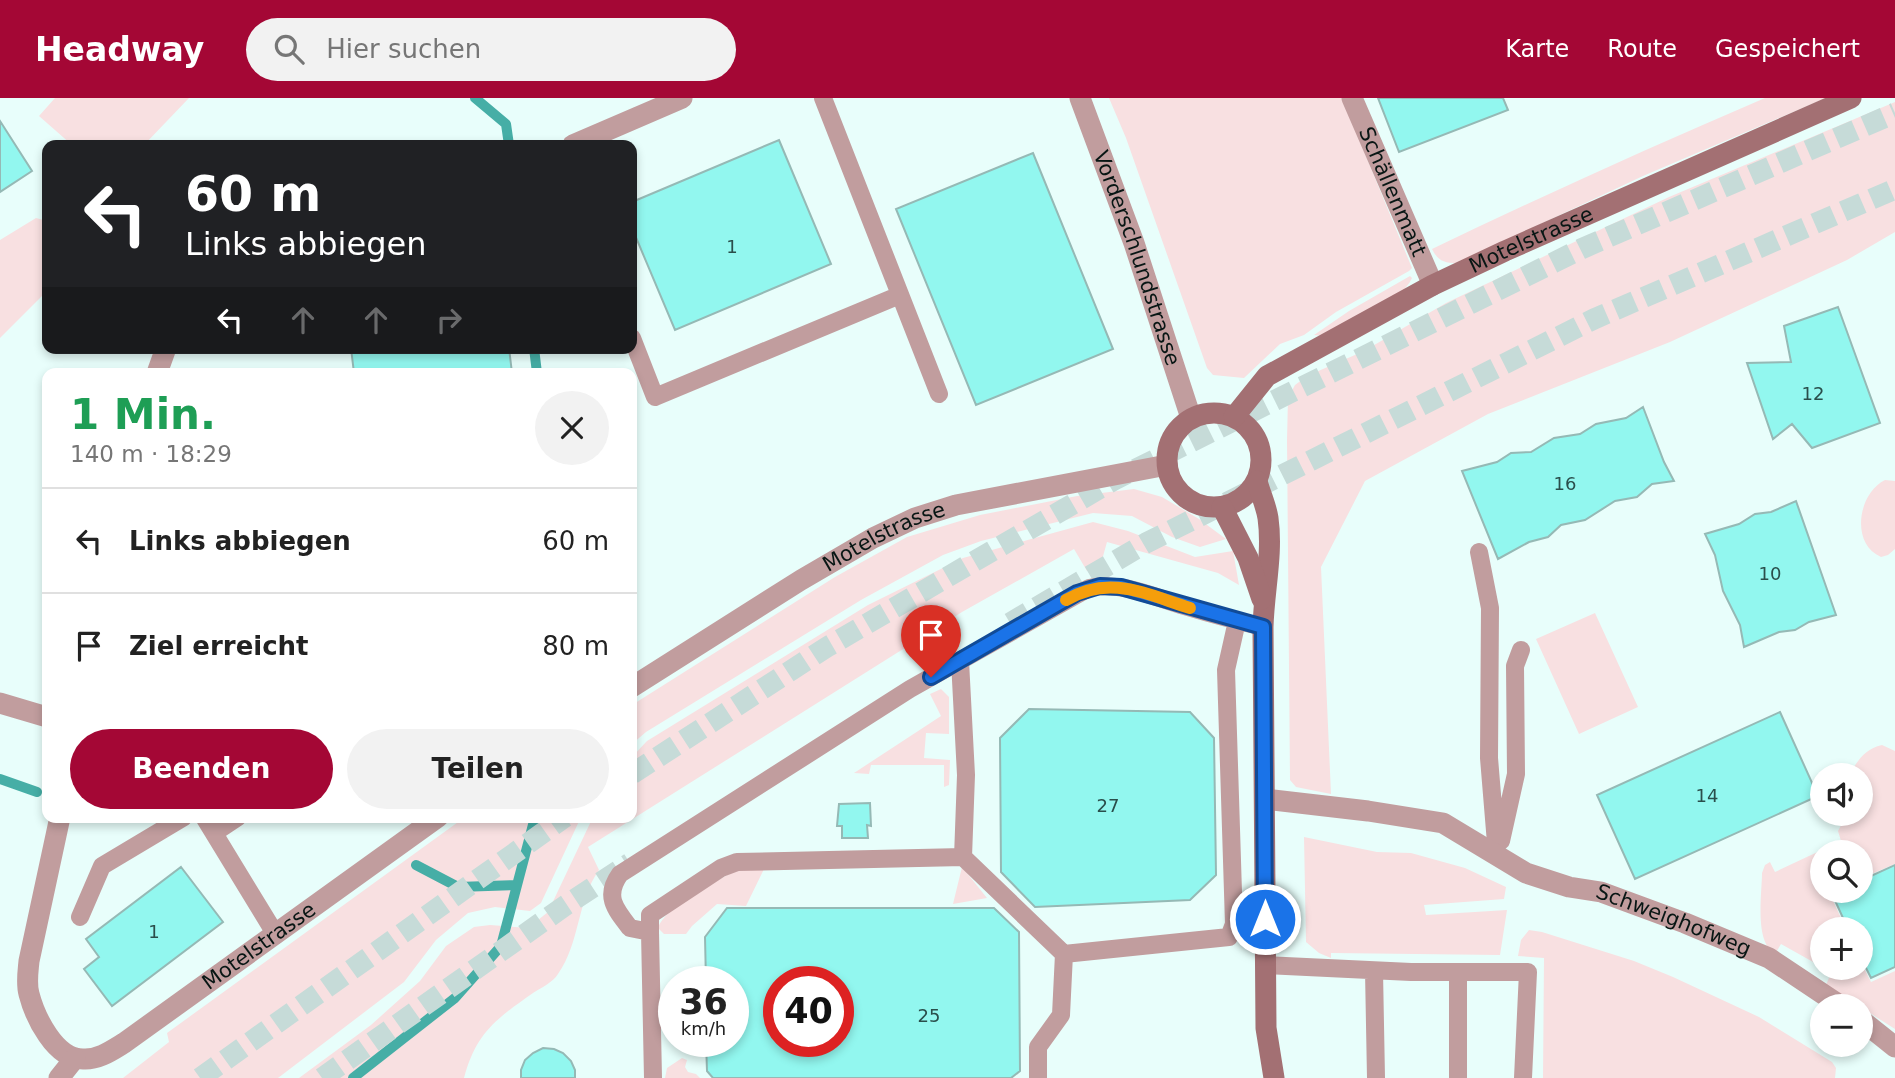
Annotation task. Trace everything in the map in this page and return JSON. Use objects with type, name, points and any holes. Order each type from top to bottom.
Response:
[{"type":"street","points":[[585,140],[682,98]]},
{"type":"street","name":"Vorderschlundstrasse","points":[[1080,98],[1134,243],[1191,418]]},
{"type":"street","name":"Schällenmatt","points":[[1352,98],[1433,285]]},
{"type":"street","name":"Motelstrasse","points":[[1234,417],[1266,376],[1433,285],[1850,98]]},
{"type":"street","points":[[1205,413],[1234,417],[1251,431],[1261,451],[1257,481],[1248,493],[1236,502],[1222,507],[1202,506],[1185,498],[1172,484],[1167,465],[1168,447],[1172,438],[1191,418],[1205,413]]},
{"type":"street","name":"Motelstrasse","points":[[637,684],[801,580],[873,538],[915,518],[956,505],[1167,465]]},
{"type":"street","points":[[1257,481],[1268,516],[1270,557],[1263,627],[1266,1028],[1258,1078]]},
{"type":"street","points":[[1222,507],[1248,558],[1264,605]]},
{"type":"street","points":[[0,703],[42,716]]},
{"type":"street","name":"Schweighofweg","points":[[1265,799],[1443,823],[1527,873],[1569,887],[1601,892],[1769,958],[1823,994]]},
{"type":"street","points":[[59,823],[27,979],[34,1009],[42,1025],[60,1049],[75,1058],[59,1078]]},
{"type":"street","name":"Motelstrasse","points":[[75,1058],[90,1059],[109,1053],[430,823]]},
{"type":"street","points":[[1266,1028],[1274,1078]]},
{"type":"street","points":[[1873,1029],[1895,1047]]},
{"type":"lane","points":[[823,98],[939,394]]},
{"type":"lane","points":[[637,351],[655,397],[900,295]]},
{"type":"lane","points":[[1479,552],[1490,608],[1489,758],[1497,855]]},
{"type":"lane","points":[[650,932],[630,928],[618,912],[611,896],[612,884],[620,874],[899,696],[1077,593],[1100,586],[1121,587],[1263,627]]},
{"type":"lane","points":[[653,1078],[650,915],[722,868],[737,862],[963,857],[1039,933],[1064,954],[1229,937],[1234,924],[1226,670],[1237,621]]},
{"type":"lane","points":[[1497,855],[1517,774],[1514,666],[1521,650]]},
{"type":"lane","points":[[960,661],[966,775],[963,857]]},
{"type":"lane","points":[[80,917],[102,866],[174,823]]},
{"type":"lane","points":[[209,825],[275,935]]},
{"type":"lane","points":[[1038,1078],[1038,1047],[1061,1015],[1064,954]]},
{"type":"lane","points":[[1266,965],[1374,971],[1528,972],[1523,1078]]},
{"type":"lane","points":[[1374,971],[1376,1078]]},
{"type":"lane","points":[[1458,972],[1458,1078]]},
{"type":"shaded area","points":[[55,98],[189,98],[149,140],[66,140],[39,116]]},
{"type":"shaded area","points":[[1109,98],[1342,98],[1412,268],[1336,312],[1304,335],[1280,344],[1244,378],[1213,375],[1207,368],[1126,138]]},
{"type":"shaded area","points":[[1765,98],[1826,98],[1643,176],[1457,263],[1442,261],[1432,249],[1598,172]]},
{"type":"shaded area","points":[[1895,102],[1895,232],[1847,260],[1670,342],[1488,414],[1365,481],[1321,567],[1331,794],[1296,787],[1290,780],[1287,440],[1288,398],[1295,385],[1307,376],[1364,351],[1446,303],[1669,197]]},
{"type":"shaded area","points":[[36,218],[42,220],[42,296],[0,338],[0,240]]},
{"type":"shaded area","points":[[1410,276],[1412,278],[1406,287],[1386,303],[1324,336],[1314,335],[1349,311]]},
{"type":"shaded area","points":[[1885,480],[1895,481],[1895,549],[1881,557],[1871,550],[1865,541],[1861,518],[1869,496]]},
{"type":"shaded area","points":[[1134,489],[1162,497],[1226,539],[1200,547],[1172,537],[1132,516],[1093,513],[981,541],[943,555],[861,600],[637,740],[637,702],[835,577],[907,537],[980,515],[1077,496]]},
{"type":"shaded area","points":[[1093,522],[1128,531],[1195,557],[1233,551],[1239,585],[1218,573],[1107,542],[1100,567],[1087,571],[1074,549],[962,612],[637,816],[637,752],[647,741],[868,605],[963,558]]},
{"type":"shaded area","points":[[1595,613],[1638,707],[1579,734],[1536,639]]},
{"type":"shaded area","points":[[941,689],[949,697],[949,734],[926,733],[924,758],[950,760],[949,785],[944,787],[944,765],[871,765],[869,774],[854,773],[941,716],[930,694]]},
{"type":"shaded area","points":[[1882,745],[1895,751],[1895,864],[1873,873],[1873,840],[1841,840],[1838,831],[1841,826],[1873,826],[1873,763],[1857,763]]},
{"type":"shaded area","points":[[457,823],[578,823],[541,903],[530,911],[495,907],[468,913],[436,940],[404,982],[278,1078],[123,1078],[169,1042],[167,1033]]},
{"type":"shaded area","points":[[590,823],[626,823],[588,847],[599,870],[586,895],[571,949],[558,974],[489,1028],[475,1049],[464,1078],[299,1078],[371,1025],[420,981],[446,946],[474,927],[490,925],[528,928],[548,912]]},
{"type":"shaded area","points":[[1304,837],[1377,852],[1411,853],[1465,868],[1506,887],[1504,899],[1424,905],[1426,915],[1507,910],[1500,955],[1331,953],[1331,958],[1319,953],[1306,942]]},
{"type":"shaded area","points":[[1810,856],[1810,903],[1834,903],[1841,917],[1810,917],[1810,960],[1781,944],[1775,954],[1764,939],[1762,873],[1765,865],[1770,862],[1775,872]]},
{"type":"shaded area","points":[[962,867],[987,898],[953,904]]},
{"type":"shaded area","points":[[738,869],[764,869],[746,906],[717,904],[686,934],[664,934],[658,928],[662,920],[681,903]]},
{"type":"shaded area","points":[[1529,930],[1542,932],[1634,961],[1673,977],[1759,1017],[1810,1048],[1810,1057],[1824,1057],[1832,1062],[1836,1068],[1835,1078],[1543,1078],[1544,958],[1518,956],[1521,940]]},
{"type":"shaded area","points":[[1895,971],[1895,1029],[1873,1015],[1873,994],[1840,994],[1826,985],[1828,980],[1871,982]]},
{"type":"shaded area","points":[[682,1058],[687,1060],[685,1067],[688,1072],[700,1078],[665,1078],[667,1068]]},
{"type":"building","points":[[1378,98],[1503,98],[1508,110],[1399,152]]},
{"type":"building","points":[[0,121],[32,171],[0,192]]},
{"type":"building","points":[[779,140],[831,264],[675,330],[637,240],[637,200]]},
{"type":"building","points":[[1033,153],[1113,349],[976,405],[896,209]]},
{"type":"building","points":[[1838,307],[1880,423],[1812,448],[1792,424],[1773,439],[1747,363],[1791,362],[1784,326]]},
{"type":"building","points":[[352,354],[510,354],[511,368],[353,368]]},
{"type":"building","points":[[1643,407],[1674,481],[1652,484],[1637,497],[1615,501],[1585,520],[1561,525],[1548,537],[1529,542],[1498,559],[1462,471],[1497,462],[1511,453],[1531,452],[1554,438],[1580,434],[1596,424],[1626,418]]},
{"type":"building","points":[[1796,501],[1836,615],[1809,622],[1795,630],[1779,632],[1744,647],[1740,625],[1723,591],[1715,555],[1705,534],[1739,524],[1755,514],[1771,512]]},
{"type":"building","points":[[1029,709],[1190,712],[1214,738],[1216,875],[1190,900],[1035,907],[1001,872],[1000,738]]},
{"type":"building","points":[[1780,712],[1810,778],[1810,800],[1635,879],[1597,795]]},
{"type":"building","points":[[870,803],[871,826],[867,825],[868,838],[842,838],[842,826],[837,826],[839,804]]},
{"type":"building","points":[[1895,865],[1895,967],[1873,977],[1873,917],[1843,917],[1836,903],[1873,903],[1873,875]]},
{"type":"building","points":[[181,867],[223,922],[112,1006],[84,969],[99,957],[86,939]]},
{"type":"building","points":[[727,908],[994,908],[1019,932],[1020,1071],[1011,1078],[713,1078],[707,1071],[707,1057],[749,1057],[749,966],[706,966],[705,937]]},
{"type":"building","points":[[543,1048],[563,1053],[571,1061],[575,1078],[521,1078],[525,1060]]},
{"type":"waterway","points":[[475,98],[506,124],[508,140]]},
{"type":"waterway","points":[[535,354],[536,368]]},
{"type":"waterway","points":[[0,779],[37,792]]},
{"type":"waterway","points":[[353,1078],[455,998],[501,946],[533,823]]},
{"type":"waterway","points":[[416,865],[458,887],[517,885]]},
{"type":"tunnel","points":[[637,771],[827,647],[1116,479],[1581,249],[1895,113]]},
{"type":"tunnel","points":[[1010,623],[1146,543],[1594,319],[1895,189]]},
{"type":"tunnel","points":[[200,1078],[557,823]]},
{"type":"tunnel","points":[[322,1078],[566,905],[630,863]]},
{"type":"slow traffic","points":[[1066,600],[1089,588],[1121,587],[1190,608]]},
{"type":"route","points":[[931,677],[1077,593],[1100,586],[1121,587],[1263,627],[1265,919]]}]
